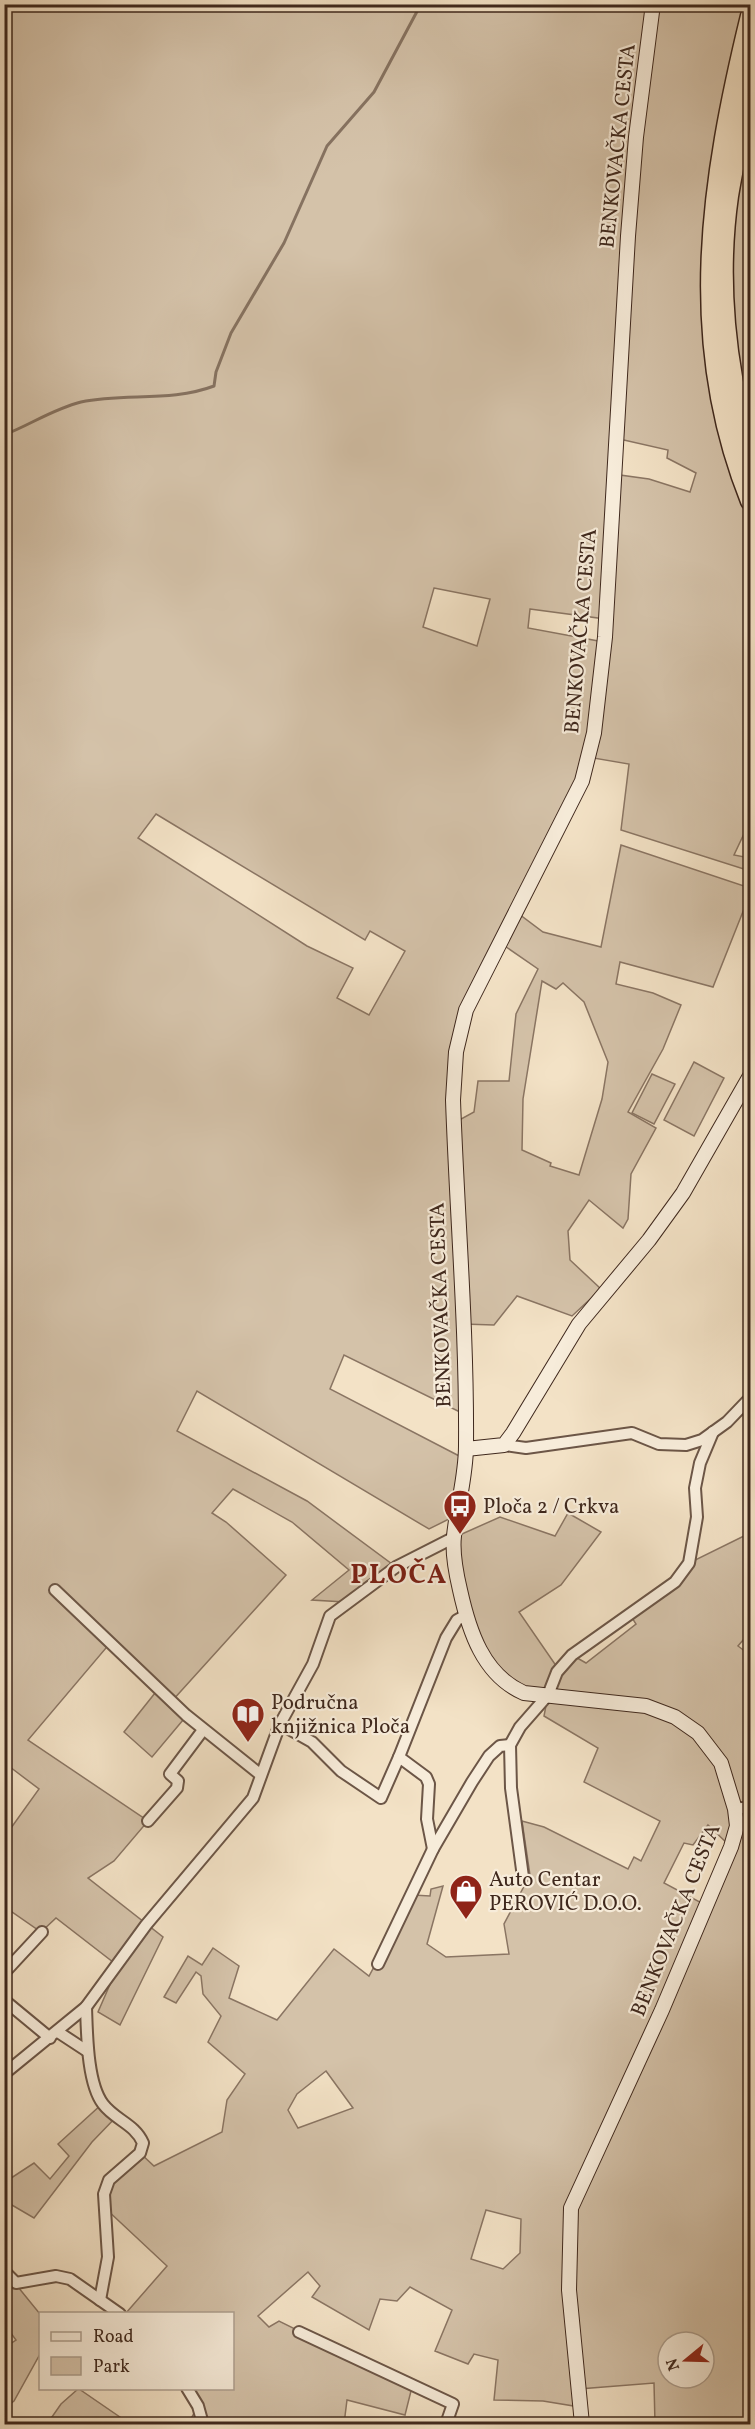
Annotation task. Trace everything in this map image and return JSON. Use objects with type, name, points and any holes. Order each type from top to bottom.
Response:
[{"type":"highway","points":[[750,16],[715,187],[710,255],[710,311],[715,369],[726,426],[750,501]]},
{"type":"highway","points":[[750,88],[729,198],[724,255],[725,312],[731,370],[750,450]]},
{"type":"main road","name":"BENKOVAČKA CESTA","points":[[582,2424],[569,2290],[571,2208],[707,1906],[737,1826],[735,1809],[721,1763],[698,1733],[675,1717],[646,1706],[524,1693],[507,1685],[482,1655],[466,1615],[459,1590],[453,1538],[466,1449],[453,1100],[456,1052],[466,1010],[582,781],[594,733],[605,637],[628,236],[636,137],[653,4]]},
{"type":"main road","points":[[466,1449],[504,1445],[522,1421],[558,1356],[579,1324],[649,1240],[683,1193],[750,1076]]},
{"type":"street","points":[[504,1445],[526,1448],[632,1432],[659,1443],[686,1445],[702,1440],[713,1432],[750,1398]]},
{"type":"street","points":[[523,1877],[513,1807],[510,1744],[548,1695],[557,1672],[572,1655],[675,1582],[689,1563],[695,1541],[697,1517],[694,1488],[700,1463],[713,1432]]},
{"type":"street","points":[[4,2074],[86,2007],[146,1925],[253,1798],[280,1724],[313,1664],[330,1616],[396,1567],[453,1538]]},
{"type":"street","points":[[55,1590],[203,1730],[261,1775]]},
{"type":"street","points":[[280,1724],[312,1742],[341,1771],[381,1798],[446,1638],[457,1620],[466,1615]]},
{"type":"street","points":[[148,1821],[177,1788],[178,1781],[170,1774],[203,1730]]},
{"type":"street","points":[[378,1964],[433,1849],[489,1756],[500,1746],[510,1744]]},
{"type":"street","points":[[399,1757],[426,1777],[429,1784],[427,1819],[433,1849]]},
{"type":"street","points":[[735,1809],[750,1807]]},
{"type":"street","points":[[4,1973],[42,1932]]},
{"type":"street","points":[[4,2000],[54,2035],[87,2051]]},
{"type":"street","points":[[86,2007],[87,2051],[102,2104],[130,2125],[144,2143],[140,2153],[109,2180],[104,2194],[108,2257],[100,2300]]},
{"type":"street","points":[[4,2271],[16,2283]]},
{"type":"street","points":[[4,2288],[16,2283],[56,2276],[70,2279],[118,2312]]},
{"type":"street","points":[[299,2332],[453,2404],[446,2424]]},
{"type":"street","points":[[188,2390],[198,2406],[203,2424]]},
{"type":"green space","points":[[5,5],[750,5],[750,821],[734,855],[750,858],[750,871],[621,830],[629,764],[588,757],[515,911],[543,932],[601,947],[621,845],[750,888],[750,912],[744,909],[713,987],[620,962],[616,984],[653,993],[681,1005],[663,1049],[628,1112],[656,1128],[631,1174],[628,1219],[623,1228],[589,1200],[568,1231],[570,1260],[601,1289],[572,1316],[517,1296],[494,1325],[463,1324],[466,1415],[344,1355],[330,1389],[465,1459],[449,1519],[429,1529],[197,1391],[177,1431],[307,1501],[396,1567],[345,1602],[312,1600],[349,1570],[292,1522],[233,1489],[212,1513],[226,1522],[286,1575],[172,1701],[186,1715],[183,1720],[152,1757],[124,1732],[159,1688],[111,1642],[28,1740],[148,1821],[114,1861],[88,1878],[163,1937],[120,2025],[98,2012],[118,1966],[56,1918],[41,1932],[5,1907],[5,1825],[11,1828],[39,1789],[10,1767],[5,1775]],"holes":[[[615,438],[668,450],[667,458],[696,473],[690,492],[649,479],[613,474]],[[434,588],[490,599],[477,646],[423,627]],[[530,609],[605,619],[604,642],[528,628]],[[156,814],[365,940],[370,931],[405,951],[369,1015],[337,998],[353,968],[307,946],[138,838]],[[499,942],[538,969],[516,1014],[509,1081],[478,1081],[474,1112],[454,1123],[466,1010]],[[542,981],[556,989],[563,983],[584,1002],[608,1062],[602,1099],[579,1175],[550,1166],[551,1163],[522,1150],[523,1099]]]},
{"type":"green space","points":[[694,1062],[724,1078],[694,1136],[664,1120]]},
{"type":"green space","points":[[652,1074],[675,1084],[654,1124],[632,1113]]},
{"type":"green space","points":[[568,1513],[601,1532],[561,1585],[519,1612],[559,1670],[572,1655],[586,1663],[636,1624],[629,1613],[675,1582],[689,1563],[750,1533],[750,1632],[738,1646],[750,1655],[750,2424],[655,2424],[654,2383],[579,2389],[580,2407],[543,2401],[494,2400],[498,2360],[474,2354],[468,2364],[435,2351],[452,2310],[410,2287],[397,2301],[380,2299],[369,2330],[312,2297],[320,2286],[308,2272],[258,2316],[269,2327],[279,2321],[412,2387],[405,2415],[347,2400],[344,2424],[188,2424],[198,2406],[188,2390],[234,2390],[234,2312],[127,2312],[167,2266],[105,2208],[109,2180],[140,2153],[154,2166],[222,2132],[227,2100],[245,2074],[208,2042],[221,2016],[203,1994],[201,1976],[196,1972],[176,2003],[164,1997],[188,1956],[202,1965],[213,1948],[239,1966],[229,1998],[277,2020],[334,1949],[369,1976],[413,1895],[430,1896],[431,1889],[443,1886],[427,1944],[446,1957],[509,1954],[504,1924],[530,1875],[522,1821],[544,1827],[628,1869],[634,1857],[641,1861],[660,1821],[584,1782],[598,1748],[544,1716],[548,1695],[524,1693],[482,1655],[453,1538],[500,1517],[555,1536]],"holes":[[[708,1825],[731,1847],[707,1906],[664,1883],[684,1843],[693,1845]],[[326,2071],[353,2108],[298,2128],[288,2110],[297,2094]],[[486,2210],[521,2219],[520,2253],[503,2269],[471,2259]]]},
{"type":"green space","points":[[102,2104],[117,2116],[92,2142],[34,2218],[5,2201],[5,2182],[34,2163],[50,2179],[69,2156],[58,2144]]},
{"type":"green space","points":[[5,2271],[39,2313],[39,2356],[14,2401],[5,2408],[4,2348],[16,2340],[5,2325],[5,2319],[9,2317],[5,2311]]},
{"type":"green space","points":[[77,2390],[80,2390],[130,2424],[47,2424],[61,2404]]},
{"type":"waterway","points":[[4,435],[81,402],[182,394],[214,386],[216,372],[231,333],[284,243],[327,146],[374,92],[421,4]]},
{"type":"place","name":"Ploča 2 / Crkva","points":[[460,1535]]},
{"type":"place","name":"Područna knjižnica Ploča","points":[[248,1743]]},
{"type":"place","name":"Auto Centar PEROVIĆ D.O.O.","points":[[466,1920]]},
{"type":"district","name":"PLOČA","points":[[399,1574]]}]
